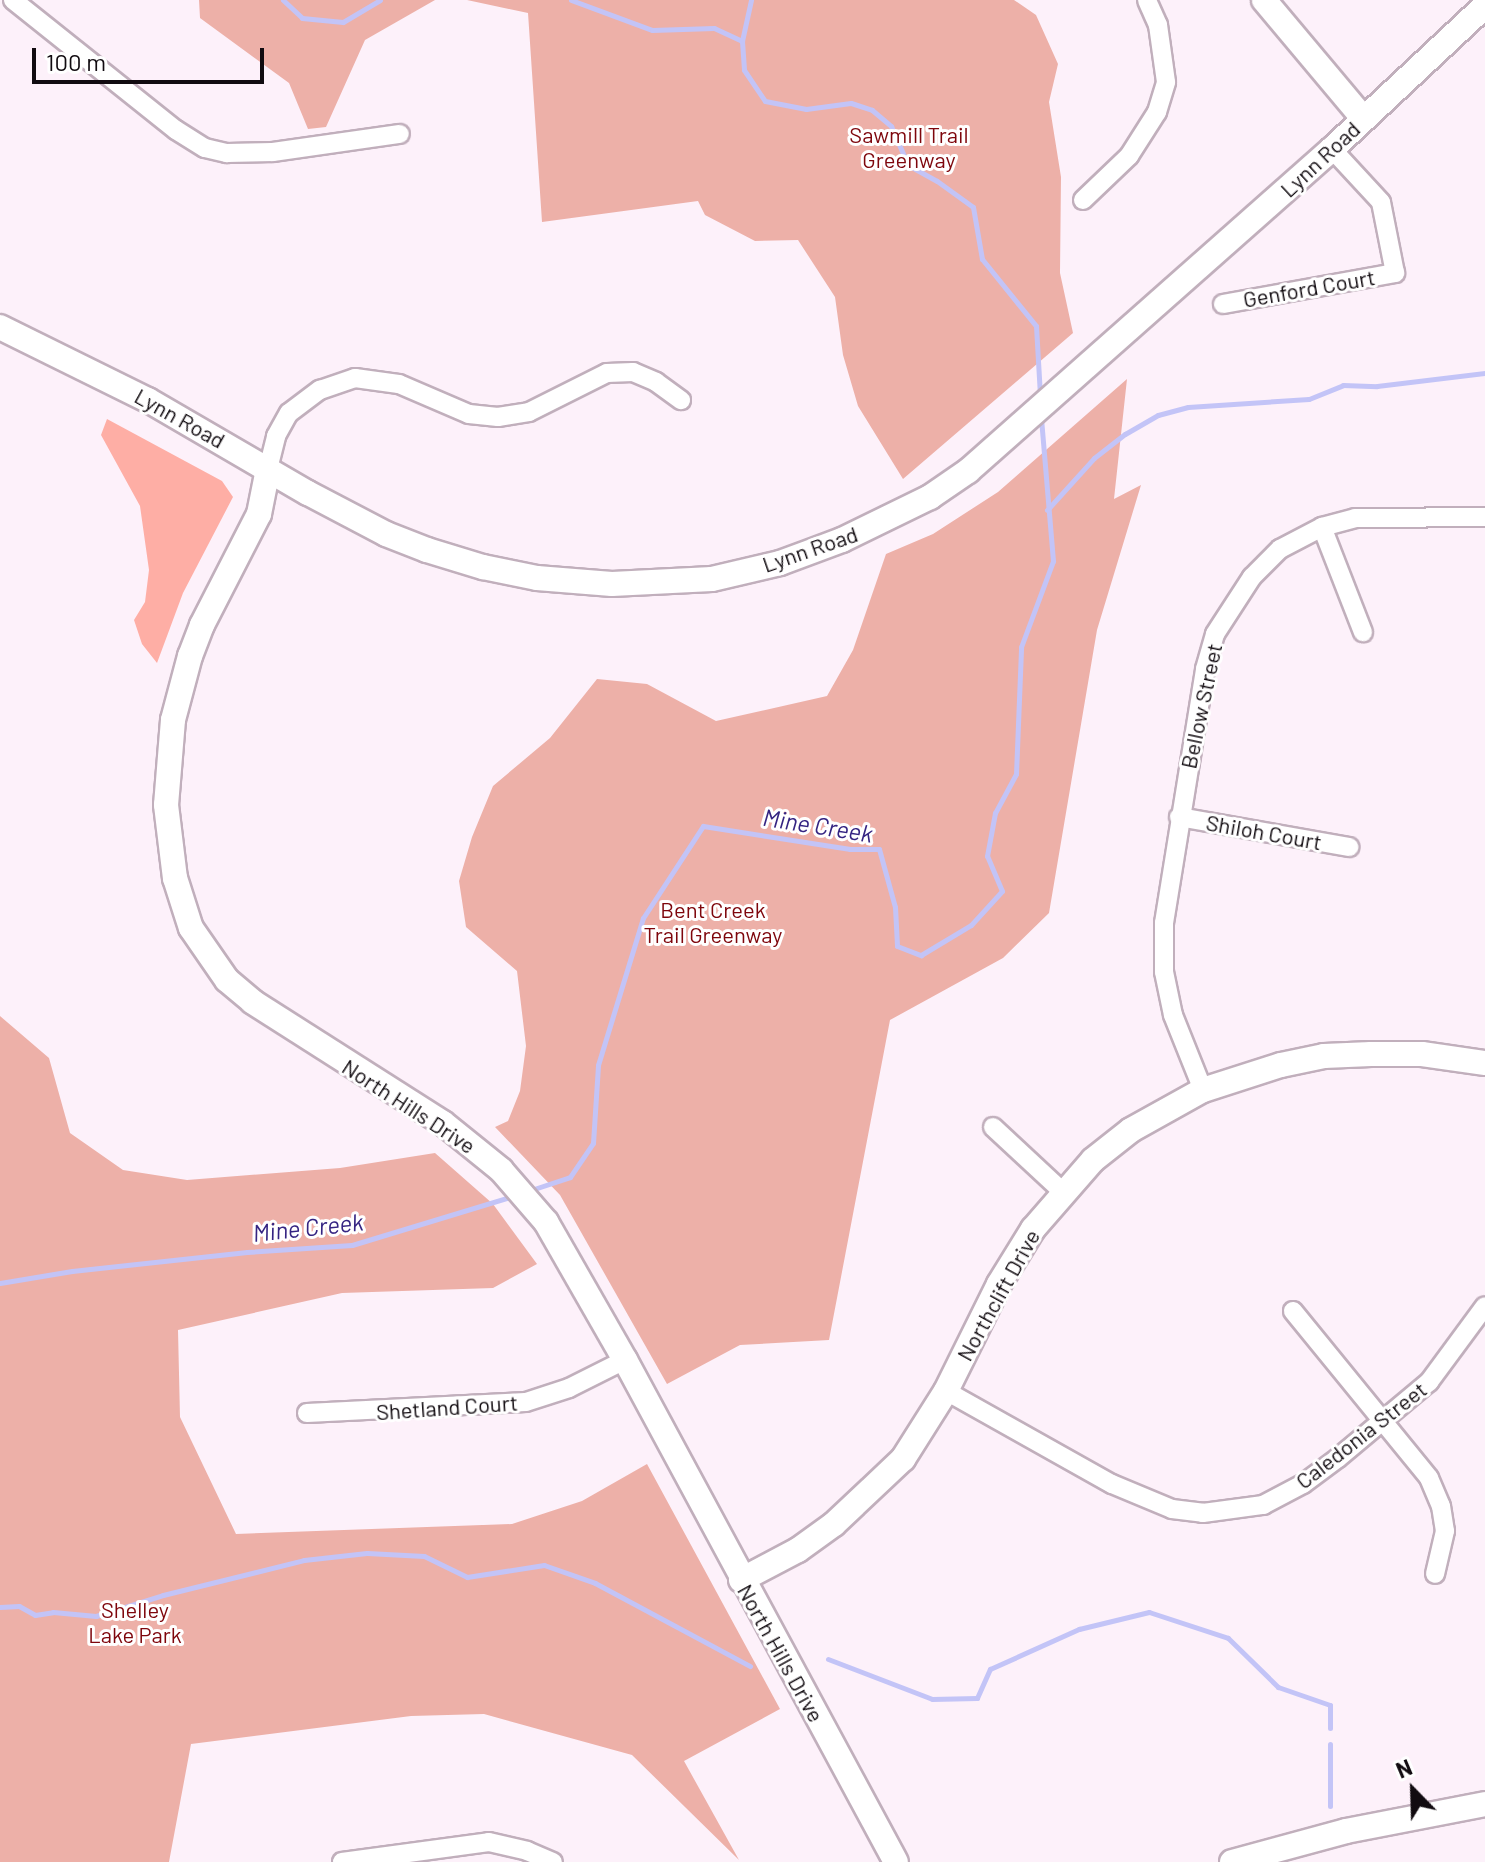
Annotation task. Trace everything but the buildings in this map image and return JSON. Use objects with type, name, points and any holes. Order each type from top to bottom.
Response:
[{"type":"main road","points":[[1264,0],[1364,119]]},
{"type":"main road","name":"Lynn Road","points":[[0,327],[100,374],[386,534],[427,550],[483,567],[537,578],[612,584],[712,579],[780,563],[883,522],[968,471],[1332,149],[1485,6]]},
{"type":"main road","name":"North Hills Drive","points":[[268,469],[259,514],[202,625],[190,656],[173,720],[166,805],[175,878],[186,916],[214,964],[253,1002],[443,1123],[522,1191],[546,1222],[625,1360],[741,1580],[896,1862]]},
{"type":"main road","name":"Northclift Drive","points":[[741,1580],[798,1550],[853,1506],[903,1459],[946,1391],[999,1284],[1033,1229],[1093,1160],[1131,1130],[1203,1090],[1281,1065],[1324,1056],[1422,1054],[1485,1063]]},
{"type":"main road","points":[[1232,1862],[1346,1831],[1485,1804]]},
{"type":"street","points":[[13,0],[176,130],[205,148],[227,153],[273,152],[400,134]]},
{"type":"street","points":[[1083,200],[1129,156],[1157,112],[1166,82],[1158,25],[1148,0]]},
{"type":"street","name":"Genford Court","points":[[1223,304],[1395,273],[1381,202],[1332,149]]},
{"type":"street","points":[[268,469],[276,436],[289,413],[320,390],[355,378],[399,384],[469,414],[498,417],[529,412],[607,373],[633,372],[656,382],[681,400]]},
{"type":"street","name":"Bellow Street","points":[[1203,1090],[1173,1015],[1164,972],[1164,923],[1205,669],[1215,634],[1252,577],[1280,549],[1322,527],[1355,518],[1485,517]]},
{"type":"street","points":[[1322,527],[1363,632]]},
{"type":"street","name":"Shiloh Court","points":[[1179,817],[1349,847]]},
{"type":"street","points":[[993,1127],[1063,1192]]},
{"type":"street","name":"Caledonia Street","points":[[946,1391],[1112,1484],[1172,1509],[1203,1513],[1263,1505],[1303,1484],[1384,1422],[1429,1382],[1485,1306]]},
{"type":"street","points":[[1293,1311],[1429,1478],[1441,1506],[1445,1531],[1435,1574]]},
{"type":"street","name":"Shetland Court","points":[[307,1413],[526,1402],[569,1388],[625,1360]]},
{"type":"street","points":[[342,1862],[489,1842],[527,1851],[553,1862]]},
{"type":"green space","points":[[199,0],[435,0],[365,40],[326,127],[308,129],[289,83],[200,18]]},
{"type":"green space","name":"Sawmill Trail Greenway","points":[[467,0],[1014,0],[1036,15],[1058,64],[1049,102],[1061,177],[1060,273],[1073,333],[903,479],[858,406],[843,355],[835,297],[798,240],[755,241],[705,215],[698,201],[542,222],[528,13]]},
{"type":"green space","name":"Bent Creek Trail Greenway","points":[[1127,379],[1114,499],[1141,485],[1097,630],[1049,913],[1003,958],[890,1020],[829,1340],[740,1345],[667,1384],[560,1195],[495,1127],[508,1121],[520,1091],[526,1046],[517,971],[466,927],[459,881],[472,837],[493,786],[550,738],[597,679],[647,684],[716,721],[827,696],[853,650],[886,554],[933,534],[998,492]]},
{"type":"green space","name":"Shelley Lake Park","points":[[0,1016],[49,1058],[70,1133],[123,1170],[187,1180],[340,1168],[435,1153],[493,1204],[537,1264],[493,1288],[342,1293],[178,1330],[180,1417],[236,1534],[512,1524],[582,1501],[647,1464],[780,1709],[684,1761],[739,1860],[632,1755],[484,1714],[411,1716],[191,1744],[169,1862],[0,1862]]},
{"type":"shaded area","points":[[107,419],[222,481],[233,497],[183,593],[157,663],[142,644],[134,620],[145,602],[149,570],[140,506],[101,435]]},
{"type":"waterway","name":"Mine Creek","points":[[283,0],[302,18],[343,22],[380,0]]},
{"type":"waterway","name":"Mine Creek","points":[[571,0],[652,30],[714,28],[742,41],[744,70],[765,101],[806,109],[851,103],[872,110],[891,126],[908,165],[973,207],[982,259],[1036,326],[1040,396]]},
{"type":"waterway","points":[[742,41],[751,0]]},
{"type":"waterway","points":[[1047,510],[1094,458],[1125,434],[1158,415],[1188,407],[1309,399],[1343,385],[1377,386],[1485,373]]},
{"type":"waterway","name":"Mine Creek","points":[[531,1190],[570,1177],[593,1143],[598,1065],[643,918],[703,826],[850,849],[879,849],[895,907],[897,946],[921,955],[971,925],[1002,891],[987,856],[995,813],[1016,774],[1021,647],[1053,561],[1041,418]]},
{"type":"waterway","name":"Mine Creek","points":[[0,1283],[72,1271],[247,1252],[352,1245],[513,1196]]},
{"type":"waterway","points":[[0,1607],[19,1606],[35,1615],[53,1612],[96,1616],[163,1595],[304,1560],[367,1553],[424,1556],[467,1577],[544,1565],[595,1583],[750,1666]]},
{"type":"waterway","points":[[828,1659],[932,1699],[977,1698],[990,1669],[1079,1629],[1149,1612],[1228,1638],[1278,1687],[1330,1705],[1330,1728]]},
{"type":"waterway","points":[[1330,1744],[1330,1806]]}]
